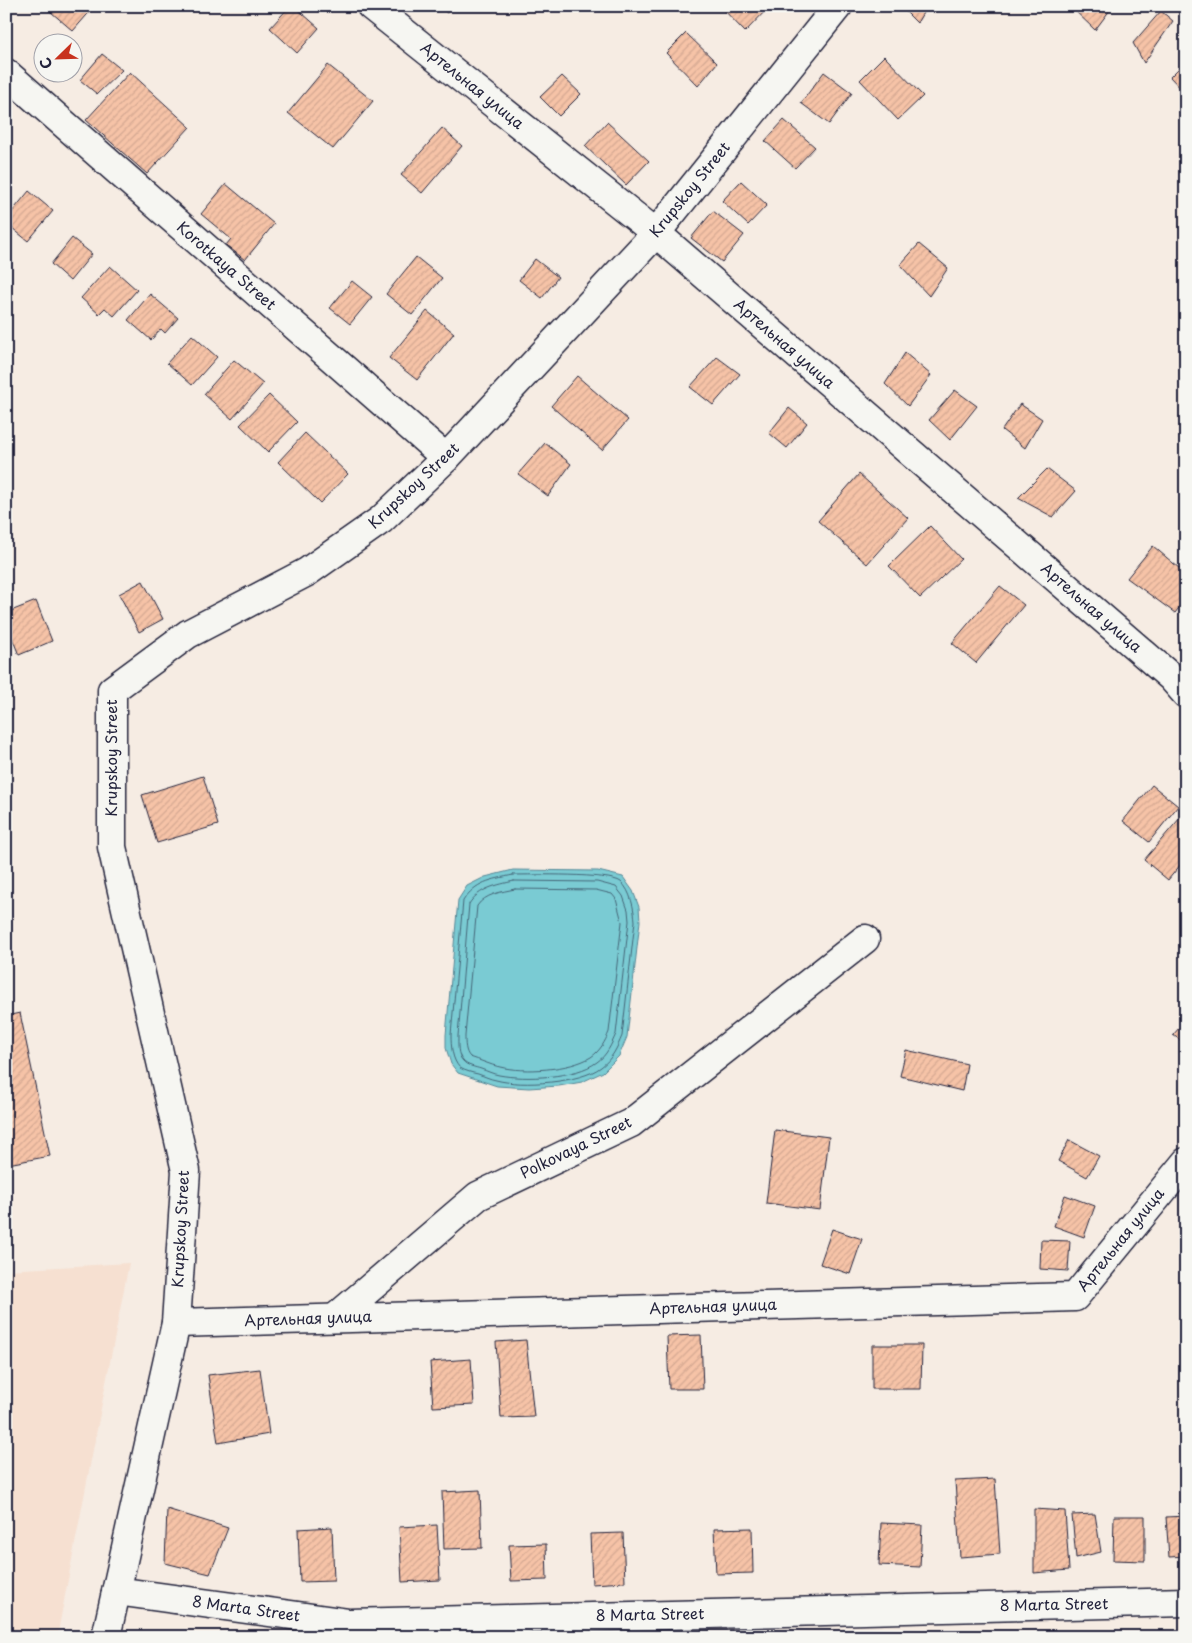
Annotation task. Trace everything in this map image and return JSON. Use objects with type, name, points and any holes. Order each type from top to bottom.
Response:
[{"type":"street","name":"Артельная улица","points":[[371,6],[656,233],[1181,679]]},
{"type":"street","name":"Krupskoy Street","points":[[106,1637],[176,1323],[186,1171],[112,847],[112,690],[188,634],[308,572],[381,520],[446,458],[656,233],[838,6]]},
{"type":"street","name":"Korotkaya Street","points":[[6,73],[446,458]]},
{"type":"street","name":"Polkovaya Street","points":[[335,1318],[478,1196],[631,1123],[865,939]]},
{"type":"street","name":"Артельная улица","points":[[176,1323],[1074,1297],[1186,1162]]},
{"type":"street","name":"8 Marta Street","points":[[116,1591],[349,1623],[1186,1602]]},
{"type":"shaded area","points":[[129,1263],[57,1637],[6,1637],[6,1270]]},
{"type":"water","points":[[513,870],[598,871],[623,877],[633,891],[639,907],[640,921],[627,1037],[619,1056],[603,1072],[582,1082],[529,1088],[497,1086],[458,1073],[451,1064],[446,1048],[446,1035],[458,900],[467,886],[485,877]]},
{"type":"building","points":[[44,6],[92,6],[93,8],[73,31]]},
{"type":"building","points":[[290,6],[294,6],[319,28],[297,53],[270,28]]},
{"type":"building","points":[[438,6],[453,6],[447,13]]},
{"type":"building","points":[[720,6],[770,6],[745,32]]},
{"type":"building","points":[[900,6],[927,6],[917,23]]},
{"type":"building","points":[[1070,6],[1113,6],[1095,30]]},
{"type":"building","points":[[1161,11],[1173,21],[1144,63],[1133,43]]},
{"type":"building","points":[[686,33],[717,63],[698,86],[666,53]]},
{"type":"building","points":[[102,54],[122,70],[97,94],[82,82],[82,78]]},
{"type":"building","points":[[884,56],[923,96],[898,120],[860,80]]},
{"type":"building","points":[[1186,61],[1186,94],[1170,77]]},
{"type":"building","points":[[328,65],[373,101],[333,149],[288,113]]},
{"type":"building","points":[[130,72],[190,127],[147,174],[86,120]]},
{"type":"building","points":[[824,72],[852,93],[829,124],[801,103]]},
{"type":"building","points":[[562,76],[581,94],[559,116],[540,97]]},
{"type":"building","points":[[784,120],[815,147],[795,168],[765,141]]},
{"type":"building","points":[[607,122],[649,161],[626,185],[585,146]]},
{"type":"building","points":[[442,128],[462,146],[422,193],[401,175]]},
{"type":"building","points":[[741,181],[767,205],[748,225],[722,201]]},
{"type":"building","points":[[226,184],[274,224],[245,260],[226,245],[231,239],[201,214]]},
{"type":"building","points":[[29,191],[53,211],[28,241],[6,223],[6,219]]},
{"type":"building","points":[[713,211],[744,235],[722,262],[691,238]]},
{"type":"building","points":[[72,238],[92,254],[70,281],[51,264]]},
{"type":"building","points":[[919,244],[948,268],[929,296],[900,265]]},
{"type":"building","points":[[416,257],[442,278],[412,315],[386,294]]},
{"type":"building","points":[[535,259],[558,277],[542,298],[519,280]]},
{"type":"building","points":[[110,266],[137,290],[114,316],[105,308],[99,314],[81,298]]},
{"type":"building","points":[[352,281],[372,297],[350,324],[330,308]]},
{"type":"building","points":[[150,294],[178,318],[165,333],[161,329],[151,340],[128,320]]},
{"type":"building","points":[[427,311],[454,333],[417,380],[389,358]]},
{"type":"building","points":[[192,335],[217,357],[192,385],[167,363]]},
{"type":"building","points":[[905,353],[931,375],[908,406],[885,384]]},
{"type":"building","points":[[717,357],[740,374],[713,405],[690,387]]},
{"type":"building","points":[[234,360],[263,384],[232,419],[204,394]]},
{"type":"building","points":[[577,376],[628,420],[602,450],[551,406]]},
{"type":"building","points":[[955,390],[977,406],[950,440],[929,420]]},
{"type":"building","points":[[269,395],[297,422],[268,452],[240,425]]},
{"type":"building","points":[[1020,404],[1042,419],[1025,448],[1002,430]]},
{"type":"building","points":[[789,408],[807,423],[787,448],[769,433]]},
{"type":"building","points":[[305,433],[348,474],[320,503],[278,462]]},
{"type":"building","points":[[545,443],[571,464],[548,496],[518,474]]},
{"type":"building","points":[[1047,469],[1076,491],[1053,517],[1018,498]]},
{"type":"building","points":[[859,474],[908,518],[867,564],[818,521]]},
{"type":"building","points":[[930,526],[961,559],[920,598],[889,566]]},
{"type":"building","points":[[1153,546],[1186,574],[1186,599],[1175,613],[1127,578]]},
{"type":"building","points":[[143,581],[163,619],[139,632],[119,594]]},
{"type":"building","points":[[1000,586],[1024,605],[976,663],[952,643]]},
{"type":"building","points":[[36,601],[52,641],[19,655],[6,623],[6,613]]},
{"type":"building","points":[[203,776],[218,825],[157,843],[142,795]]},
{"type":"building","points":[[1152,785],[1178,806],[1149,842],[1123,821]]},
{"type":"building","points":[[1186,811],[1186,858],[1168,880],[1144,860]]},
{"type":"building","points":[[20,1013],[50,1156],[8,1164],[6,1156],[6,1016]]},
{"type":"building","points":[[1186,1020],[1186,1044],[1173,1035]]},
{"type":"building","points":[[906,1050],[967,1064],[962,1091],[900,1076]]},
{"type":"building","points":[[775,1130],[829,1137],[820,1210],[766,1203]]},
{"type":"building","points":[[1069,1140],[1099,1156],[1087,1177],[1058,1161]]},
{"type":"building","points":[[1065,1195],[1095,1206],[1084,1237],[1054,1226]]},
{"type":"building","points":[[832,1229],[862,1239],[850,1274],[820,1264]]},
{"type":"building","points":[[1041,1240],[1070,1241],[1068,1271],[1040,1269]]},
{"type":"building","points":[[701,1335],[703,1389],[669,1389],[667,1336]]},
{"type":"building","points":[[526,1340],[534,1417],[501,1418],[496,1342]]},
{"type":"building","points":[[872,1345],[922,1345],[921,1389],[872,1389]]},
{"type":"building","points":[[471,1359],[474,1405],[433,1407],[430,1362]]},
{"type":"building","points":[[260,1369],[269,1434],[218,1443],[208,1375]]},
{"type":"building","points":[[995,1479],[1000,1554],[960,1557],[955,1481]]},
{"type":"building","points":[[480,1490],[482,1548],[444,1549],[442,1492]]},
{"type":"building","points":[[167,1509],[228,1528],[210,1574],[165,1563]]},
{"type":"building","points":[[1034,1509],[1065,1511],[1069,1570],[1034,1573]]},
{"type":"building","points":[[1095,1514],[1101,1552],[1076,1558],[1072,1515]]},
{"type":"building","points":[[1114,1516],[1145,1516],[1145,1561],[1113,1560]]},
{"type":"building","points":[[1186,1516],[1186,1556],[1169,1557],[1166,1517]]},
{"type":"building","points":[[881,1523],[922,1525],[920,1567],[879,1565]]},
{"type":"building","points":[[437,1525],[440,1580],[402,1582],[399,1527]]},
{"type":"building","points":[[332,1527],[334,1581],[300,1582],[298,1529]]},
{"type":"building","points":[[752,1528],[753,1573],[716,1574],[714,1529]]},
{"type":"building","points":[[623,1533],[625,1582],[592,1584],[590,1534]]},
{"type":"building","points":[[546,1544],[547,1580],[511,1581],[509,1545]]}]
